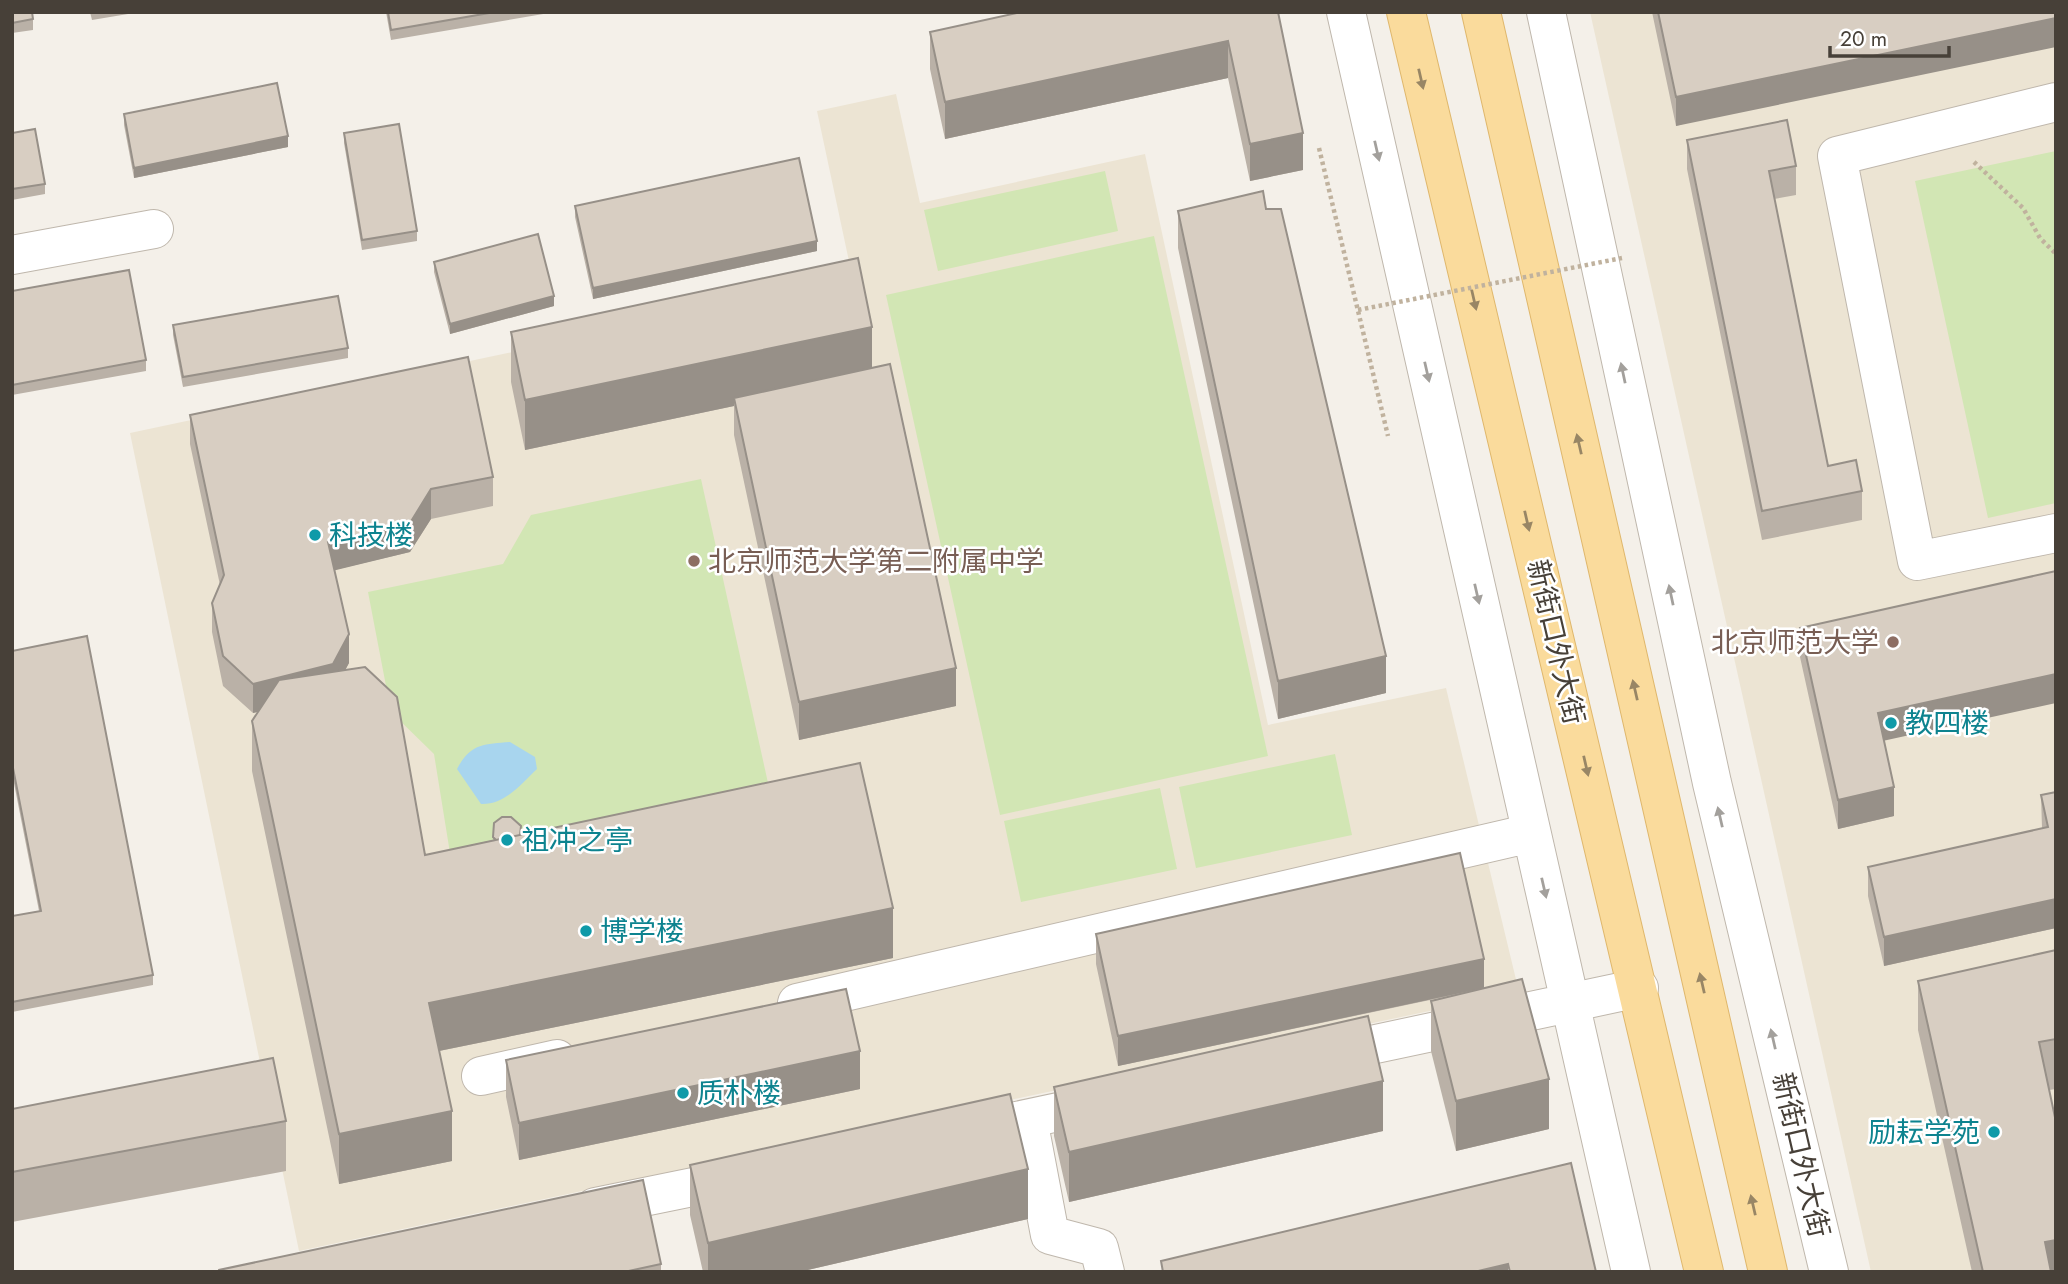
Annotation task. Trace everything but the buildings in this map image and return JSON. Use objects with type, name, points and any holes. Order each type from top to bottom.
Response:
[{"type":"main road","name":"新街口外大街","points":[[1405,12],[1639,988],[1704,1272]]},
{"type":"main road","name":"新街口外大街","points":[[1481,12],[1768,1272]]},
{"type":"street","points":[[1346,12],[1631,1272]]},
{"type":"street","name":"新街口外大街","points":[[1546,12],[1712,783],[1829,1272]]},
{"type":"street","points":[[2056,102],[1837,156],[1917,561],[2056,533]]},
{"type":"street","points":[[12,255],[154,229]]},
{"type":"street","points":[[764,1011],[1531,833]]},
{"type":"street","points":[[1285,1063],[1639,988]]},
{"type":"street","points":[[481,1076],[589,1052]]},
{"type":"street","points":[[933,1138],[1136,1095]]},
{"type":"street","points":[[1028,1119],[1050,1235],[1099,1248],[1105,1272]]},
{"type":"street","points":[[566,1213],[770,1172]]},
{"type":"path","points":[[1941,130],[2023,208],[2040,238],[2056,254]]},
{"type":"path","points":[[1319,148],[1388,436]]},
{"type":"path","points":[[1358,310],[1622,258]]},
{"type":"shaded area","name":"北京师范大学","points":[[1590,12],[2056,12],[2056,1272],[1871,1272]]},
{"type":"shaded area","name":"北京师范大学第二附属中学","points":[[896,94],[920,203],[1145,154],[1268,725],[1446,688],[1519,992],[299,1251],[130,433],[853,280],[817,111]]},
{"type":"green space","points":[[2056,151],[2056,503],[1988,518],[1915,181]]},
{"type":"green space","points":[[1105,171],[1118,231],[938,271],[924,210]]},
{"type":"green space","points":[[1154,236],[1268,756],[1000,815],[886,295]]},
{"type":"green space","points":[[701,479],[768,783],[450,853],[434,754],[391,712],[368,592],[503,564],[531,515]]},
{"type":"green space","points":[[1335,754],[1352,835],[1196,868],[1179,787]]},
{"type":"green space","points":[[1160,788],[1177,869],[1021,902],[1004,821]]},
{"type":"water","points":[[510,742],[535,757],[537,769],[505,797],[481,804],[457,769],[472,750]]},
{"type":"place","name":"科技楼","points":[[315,535]]},
{"type":"place","name":"北京师范大学第二附属中学","points":[[694,561]]},
{"type":"place","name":"北京师范大学","points":[[1893,642]]},
{"type":"place","name":"教四楼","points":[[1891,723]]},
{"type":"place","name":"祖冲之亭","points":[[507,840]]},
{"type":"place","name":"博学楼","points":[[586,931]]},
{"type":"place","name":"质朴楼","points":[[683,1093]]},
{"type":"place","name":"励耘学苑","points":[[1994,1132]]}]
